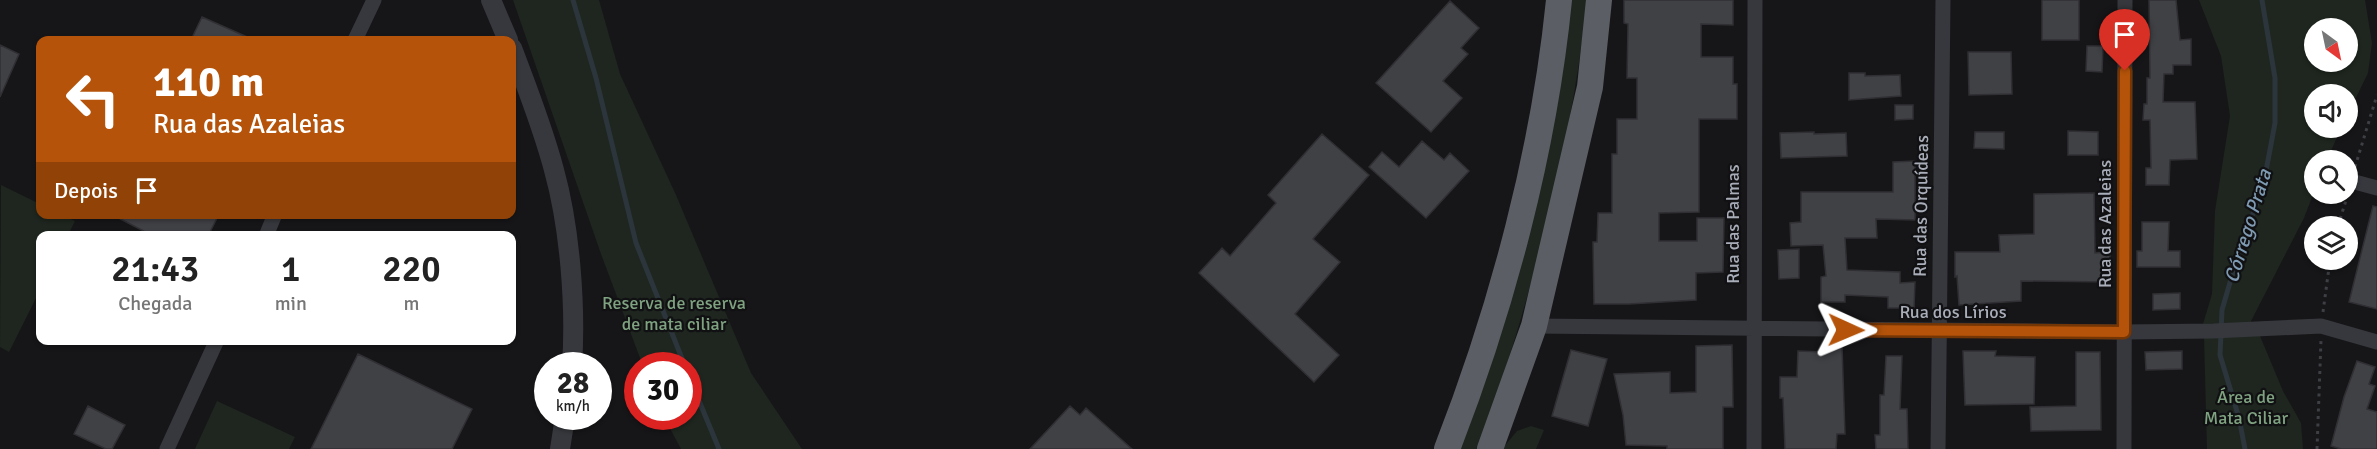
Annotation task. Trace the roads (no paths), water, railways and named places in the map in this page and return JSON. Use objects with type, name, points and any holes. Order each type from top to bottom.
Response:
[{"type":"highway","points":[[1447,449],[1464,404],[1512,248],[1550,69],[1558,0]]},
{"type":"highway","points":[[1490,449],[1534,326],[1590,87],[1599,0]]},
{"type":"street","points":[[358,36],[374,0]]},
{"type":"street","points":[[491,0],[506,36]]},
{"type":"street","name":"Rua das Palmas","points":[[1754,449],[1752,329],[1755,0]]},
{"type":"street","name":"Rua das Orquídeas","points":[[1938,449],[1943,0]]},
{"type":"street","name":"Rua das Azaleias","points":[[2124,449],[2125,0]]},
{"type":"street","points":[[516,59],[555,172],[566,230],[573,329],[572,352]]},
{"type":"street","points":[[2358,183],[2377,188]]},
{"type":"street","name":"Rua dos Lírios","points":[[1534,326],[2124,332],[2220,331],[2321,326],[2377,342]]},
{"type":"street","points":[[167,449],[215,345]]},
{"type":"street","points":[[560,449],[563,430]]},
{"type":"waterway","points":[[573,0],[596,78],[636,243],[679,352]]},
{"type":"waterway","name":"Córrego Prata","points":[[2245,449],[2239,418],[2220,355],[2222,310],[2240,248],[2263,187],[2275,123],[2275,78],[2262,0]]},
{"type":"waterway","points":[[702,408],[719,449]]},
{"type":"park label","name":"Reserva de reserva de mata ciliar","points":[[674,313]]},
{"type":"park label","name":"Área de Mata Ciliar","points":[[2246,407]]}]
